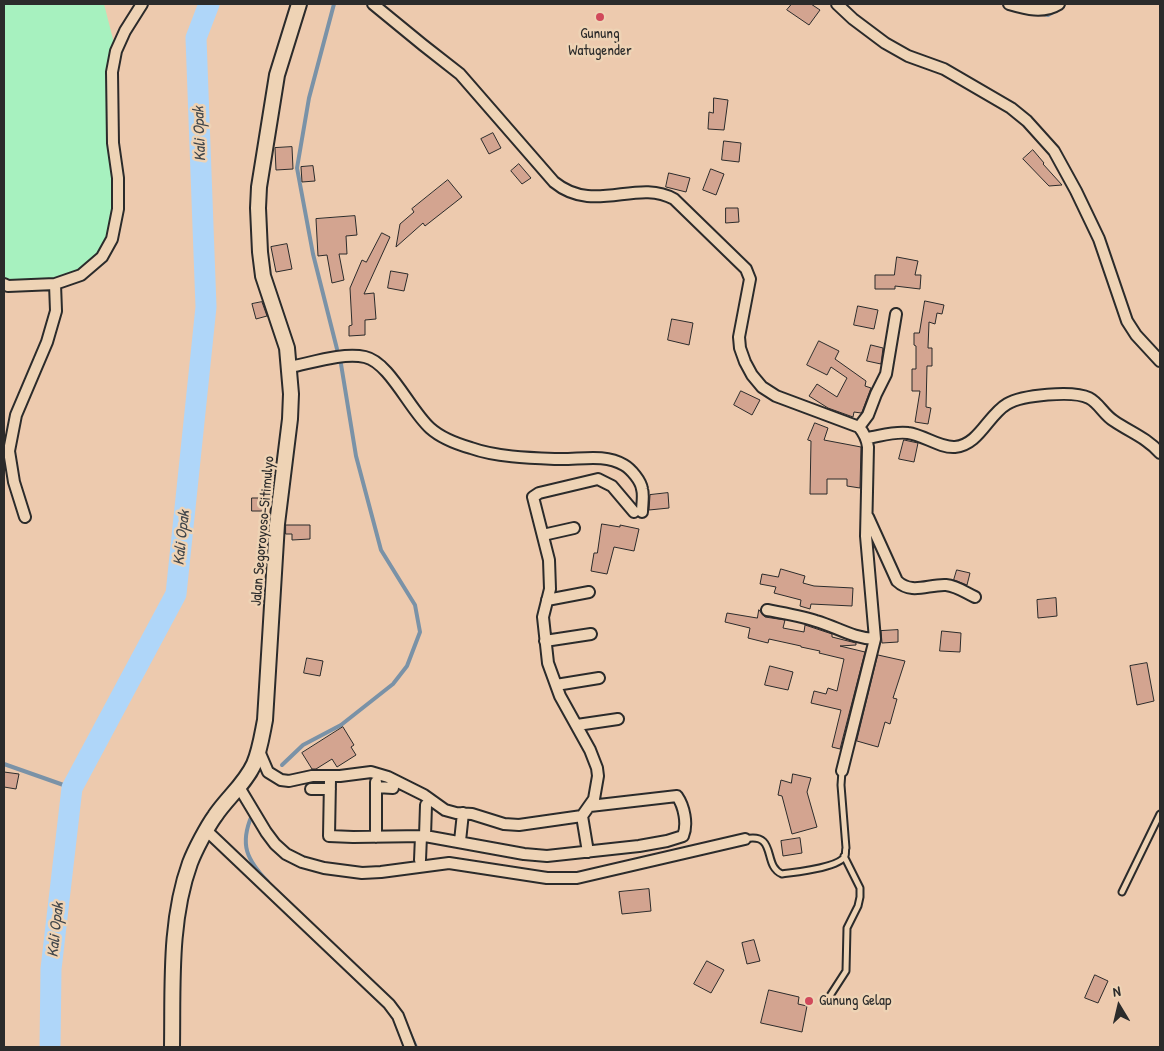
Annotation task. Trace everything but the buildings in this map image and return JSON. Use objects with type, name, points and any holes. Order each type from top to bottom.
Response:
[{"type":"main road","name":"Jalan Segoroyoso-Sitimulyo","points":[[172,1047],[176,931],[190,862],[215,816],[239,787],[253,766],[265,720],[277,524],[290,419],[290,367],[287,348],[264,276],[260,252],[258,208],[259,187],[276,75],[299,4]]},
{"type":"street","points":[[4,284],[8,286],[56,284],[81,275],[102,256],[112,239],[118,209],[118,178],[113,143],[112,72],[116,51],[125,31],[142,4]]},
{"type":"street","points":[[373,4],[460,74],[562,189],[575,195],[587,197],[651,193],[666,195],[674,199],[749,274],[750,279],[739,337],[740,348],[752,374],[762,387],[776,396],[859,426],[868,446],[866,546],[875,639],[842,771]]},
{"type":"street","points":[[836,4],[885,43],[908,56],[944,68],[1011,108],[1027,121],[1054,152],[1076,191],[1099,238],[1126,321],[1160,361]]},
{"type":"street","points":[[1009,4],[1037,10],[1059,4]]},
{"type":"street","points":[[25,517],[14,482],[9,452],[16,415],[46,342],[56,311],[56,284]]},
{"type":"street","points":[[859,426],[868,415],[886,374],[896,314]]},
{"type":"street","points":[[258,751],[268,772],[281,780],[289,781],[312,776],[340,776],[371,772],[388,777],[424,796],[441,809],[472,814],[498,822],[514,825],[582,816],[590,806],[597,786],[597,768],[590,750],[566,708],[548,664],[543,616],[550,589],[549,560],[533,500],[535,494],[582,481],[598,479],[612,486],[638,512],[642,488],[635,476],[625,465],[608,459],[534,458],[497,454],[473,449],[449,440],[431,429],[407,401],[387,372],[377,362],[365,357],[348,356],[290,367]]},
{"type":"street","points":[[866,438],[907,433],[946,446],[956,447],[974,438],[997,411],[1006,404],[1017,399],[1032,396],[1068,394],[1088,398],[1096,403],[1113,421],[1145,438],[1160,453]]},
{"type":"street","points":[[866,514],[897,581],[904,587],[913,589],[948,585],[976,597]]},
{"type":"street","points":[[543,535],[574,528]]},
{"type":"street","points":[[547,600],[589,592]]},
{"type":"street","points":[[767,610],[814,620],[852,636],[875,639]]},
{"type":"street","points":[[545,641],[591,634]]},
{"type":"street","points":[[556,685],[598,678]]},
{"type":"street","points":[[577,726],[618,719]]},
{"type":"street","points":[[311,789],[330,785],[329,836],[423,836],[460,841],[524,854],[547,856],[607,851],[667,841],[683,836],[686,830],[682,803],[677,796],[590,806]]},
{"type":"street","points":[[376,836],[376,785],[393,788]]},
{"type":"street","points":[[239,787],[266,832],[286,854],[302,862],[324,868],[362,873],[449,863],[547,878],[578,878],[745,839]]},
{"type":"street","points":[[420,860],[426,805]]},
{"type":"street","points":[[460,841],[463,813]]},
{"type":"street","points":[[582,816],[588,852]]},
{"type":"street","points":[[207,831],[389,1004],[398,1016],[410,1047]]},
{"type":"lane","points":[[745,839],[759,838],[764,842],[768,848],[773,867],[776,872],[782,874],[825,867],[836,863],[844,856],[846,848],[841,785],[842,771]]},
{"type":"lane","points":[[1122,892],[1160,814]]},
{"type":"lane","points":[[826,1002],[846,971],[847,928],[858,906],[860,897],[860,888],[844,856]]},
{"type":"green space","points":[[4,4],[104,4],[116,51],[117,178],[111,238],[81,275],[55,284],[4,283]]},
{"type":"waterway","name":"Kali Opak","points":[[50,1047],[51,969],[72,788],[176,594],[206,307],[196,38],[209,4]]},
{"type":"waterway","points":[[334,4],[309,98],[297,168],[313,254],[337,349]]},
{"type":"waterway","points":[[1041,13],[1048,15],[1055,11]]},
{"type":"waterway","points":[[282,765],[303,745],[341,725],[393,684],[407,666],[420,632],[415,605],[381,550],[356,456],[341,364]]},
{"type":"waterway","points":[[4,764],[72,788]]},
{"type":"waterway","points":[[252,815],[246,835],[247,852],[250,859],[268,882]]},
{"type":"waterway","points":[[406,1025],[416,1047]]},
{"type":"place","name":"Gunung Watugender","points":[[600,17]]},
{"type":"place","name":"Gunung Gelap","points":[[809,1001]]}]
